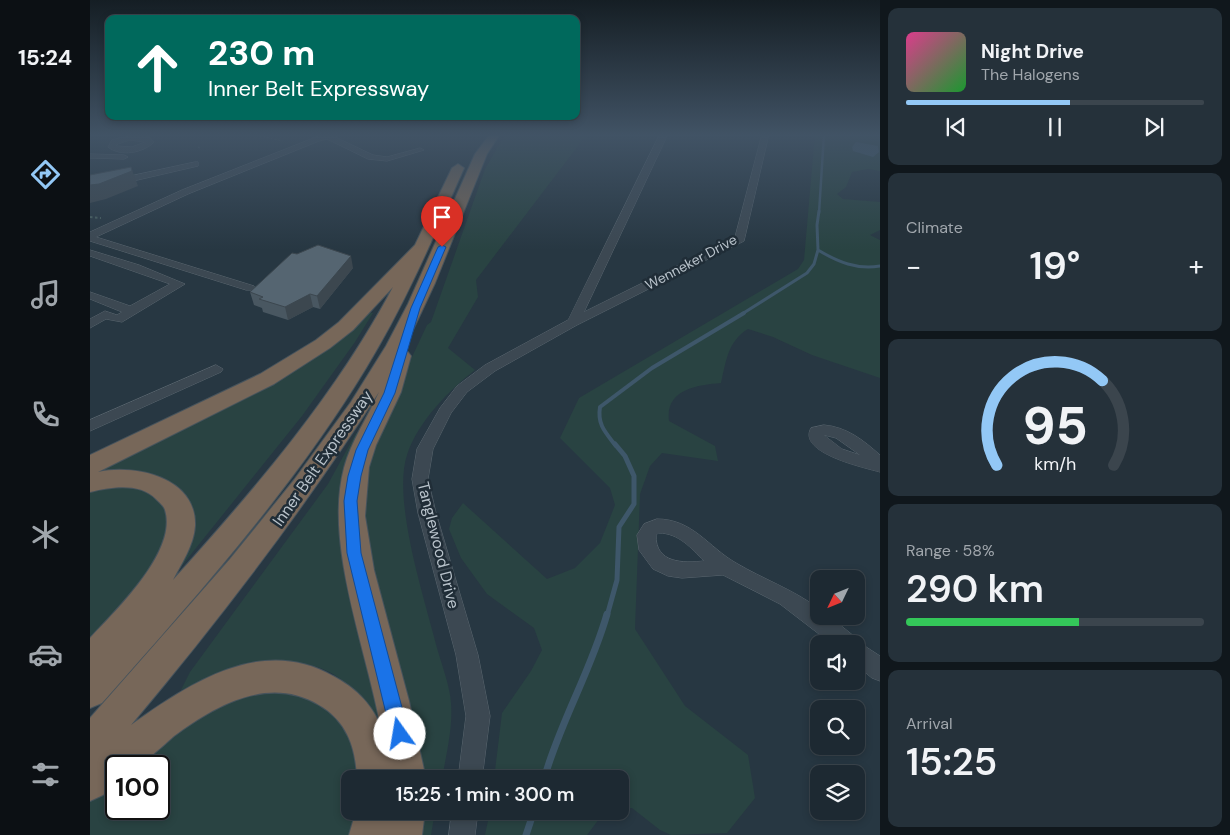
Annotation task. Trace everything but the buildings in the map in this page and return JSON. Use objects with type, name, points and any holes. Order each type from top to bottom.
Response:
[{"type":"highway","name":"Inner Belt Expressway","points":[[90,691],[206,561],[316,425],[378,332],[457,173]]},
{"type":"highway","name":"Inner Belt Expressway","points":[[90,745],[193,625],[302,487],[379,376],[416,308],[472,173]]},
{"type":"highway","points":[[90,465],[230,399],[299,361],[331,338],[361,312],[426,237]]},
{"type":"highway","points":[[406,770],[389,686],[354,553],[351,501],[354,476],[362,450],[389,393],[416,308]]},
{"type":"highway","points":[[90,483],[132,479],[152,483],[164,490],[173,499],[180,512],[181,529],[176,548],[167,566],[150,590],[90,660]]},
{"type":"highway","points":[[90,782],[144,736],[184,708],[218,690],[245,680],[277,675],[303,679],[330,690],[350,706],[368,735],[375,770]]},
{"type":"highway","points":[[369,835],[373,820]]},
{"type":"highway","points":[[402,835],[404,820]]},
{"type":"street","points":[[90,188],[164,173]]},
{"type":"street","points":[[90,237],[185,192],[233,173]]},
{"type":"street","points":[[574,322],[645,173]]},
{"type":"street","name":"Wenneker Drive","points":[[574,322],[740,239],[756,173]]},
{"type":"street","points":[[90,237],[250,288]]},
{"type":"street","points":[[90,253],[135,267],[179,284],[118,319],[105,315],[90,324]]},
{"type":"street","points":[[90,294],[131,311]]},
{"type":"street","name":"Tanglewood Drive","points":[[471,770],[478,716],[467,655],[427,513],[420,479],[425,449],[445,411],[462,389],[490,368],[574,322]]},
{"type":"street","points":[[90,426],[216,368]]},
{"type":"street","points":[[725,567],[788,599],[836,635]]},
{"type":"street","points":[[865,658],[880,670]]},
{"type":"street","points":[[462,835],[464,820]]},
{"type":"path","points":[[90,217],[103,218]]},
{"type":"green space","points":[[484,173],[557,173],[476,280],[478,297],[448,348],[475,370],[445,397],[426,419],[407,455],[403,475],[407,524],[412,551],[451,703],[450,732],[444,770],[418,770],[365,542],[362,506],[374,438],[427,325],[431,322]]},
{"type":"green space","points":[[812,173],[852,173],[846,187],[837,194],[843,199],[880,202],[880,230],[870,235],[880,240],[880,378],[812,355],[773,337],[748,329],[736,339],[729,352],[721,383],[702,385],[684,391],[672,402],[669,411],[669,421],[715,446],[718,461],[662,453],[650,466],[640,494],[635,629],[685,706],[748,755],[755,798],[727,833],[671,835],[660,830],[632,808],[629,808],[629,770],[495,770],[502,713],[531,671],[542,650],[534,628],[487,594],[461,558],[449,529],[452,518],[463,503],[547,579],[575,568],[600,543],[615,505],[610,488],[560,438],[579,398],[798,269],[804,260]]},
{"type":"green space","points":[[366,312],[373,313],[355,342],[302,416],[180,568],[175,566],[177,488],[157,477],[90,477],[90,471],[147,442]]},
{"type":"green space","points":[[356,433],[360,434],[350,457],[385,721],[379,727],[359,697],[344,682],[321,668],[307,664],[278,661],[250,664],[223,672],[181,690],[190,672],[328,484]]},
{"type":"green space","points":[[121,485],[154,493],[167,505],[169,544],[90,649],[90,489]]},
{"type":"green space","points":[[289,687],[329,705],[354,742],[360,770],[341,770],[341,820],[357,820],[354,835],[90,835],[90,799],[105,783],[105,820],[170,820],[170,755],[138,755],[215,700]]},
{"type":"green space","points":[[419,820],[434,820],[431,835],[418,835]]},
{"type":"green space","points":[[488,820],[598,820],[587,835],[485,835]]},
{"type":"waterway","points":[[819,213],[822,173]]},
{"type":"waterway","points":[[818,250],[817,225],[819,211]]},
{"type":"waterway","points":[[742,314],[807,273],[814,264],[818,250]]},
{"type":"waterway","points":[[818,250],[848,264],[863,267],[880,266]]},
{"type":"waterway","points":[[616,446],[601,424],[600,407],[652,368],[744,313]]},
{"type":"waterway","points":[[607,616],[617,580],[619,527],[634,504],[634,476],[625,456],[615,444]]},
{"type":"waterway","points":[[547,770],[558,737],[593,656],[607,614]]},
{"type":"waterway","points":[[526,835],[531,820]]},
{"type":"route","points":[[400,734],[354,553],[351,501],[354,476],[362,450],[374,421],[389,393],[416,308],[442,247]]}]
